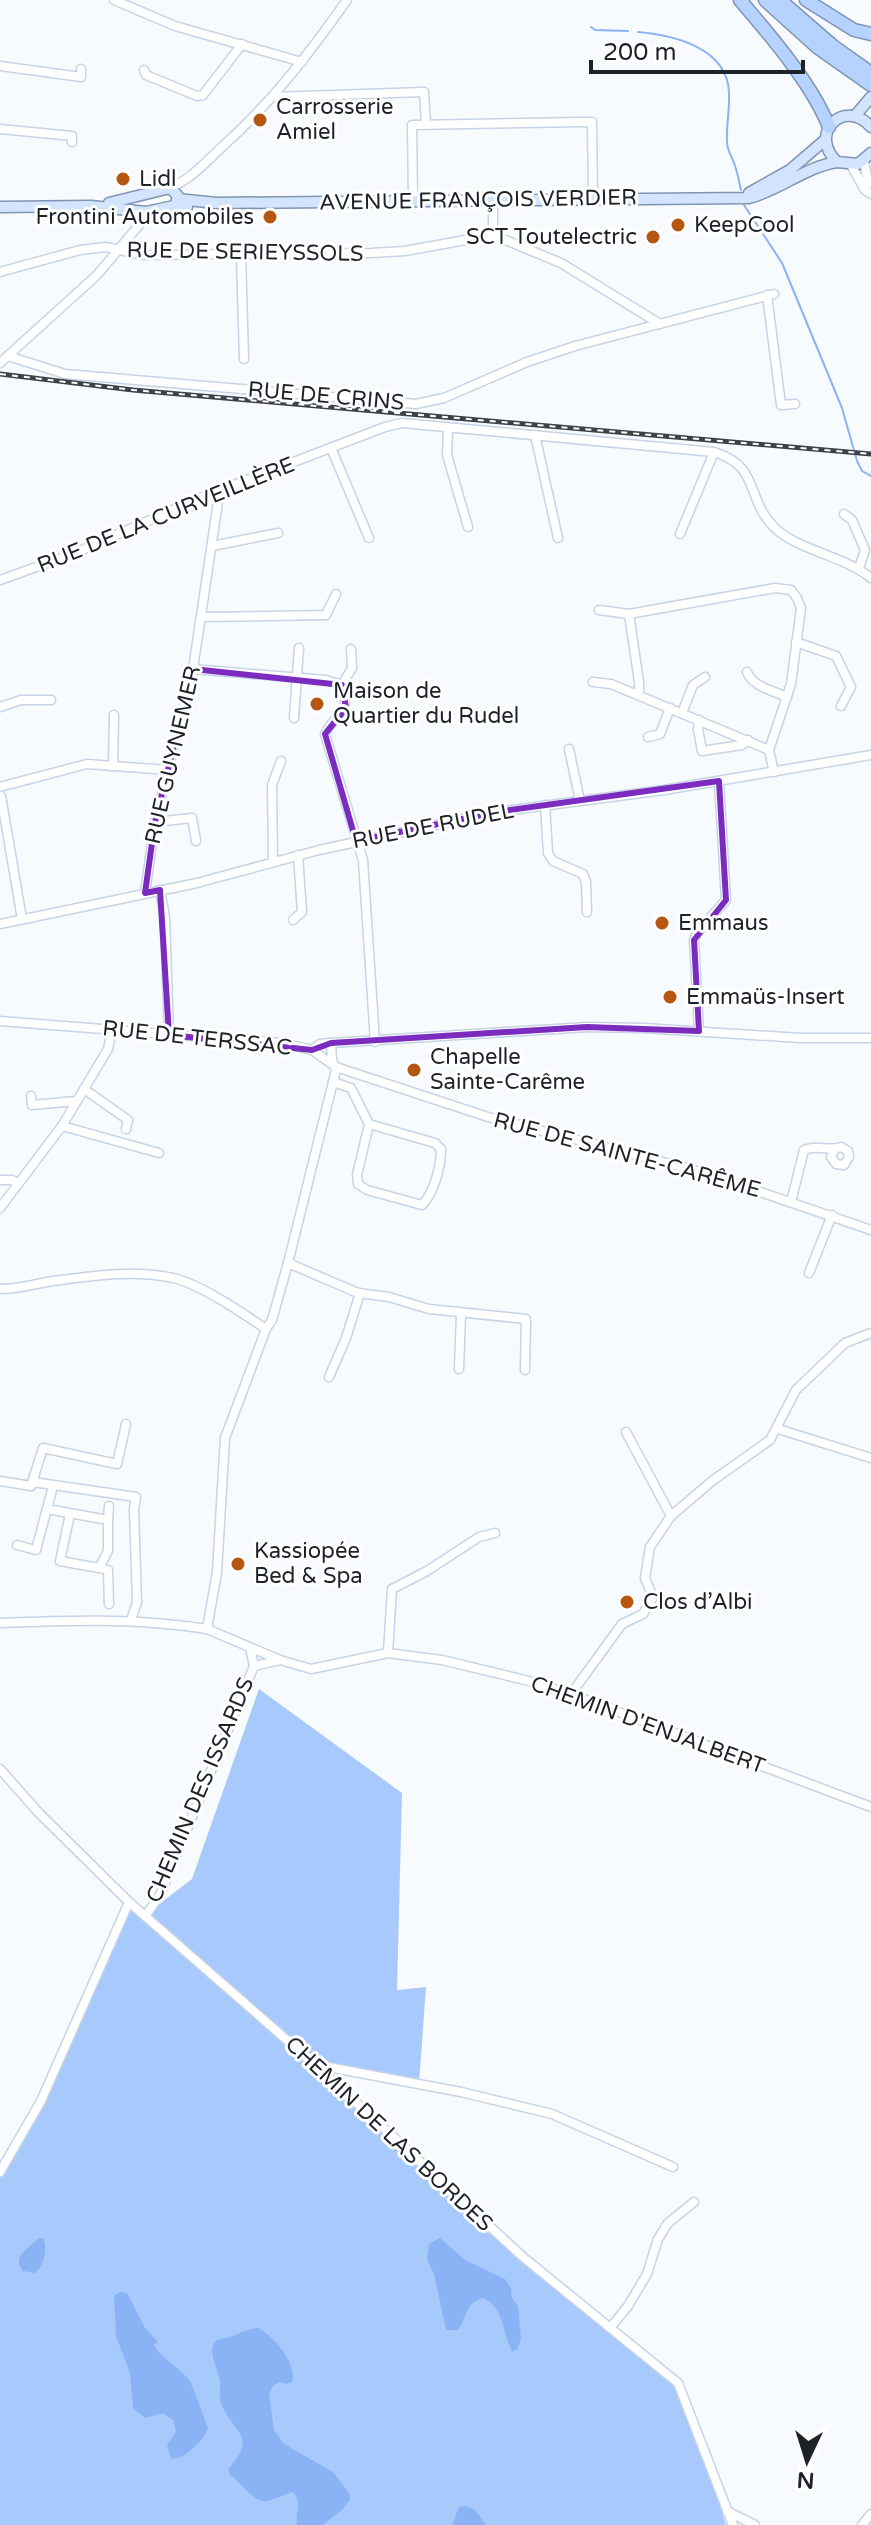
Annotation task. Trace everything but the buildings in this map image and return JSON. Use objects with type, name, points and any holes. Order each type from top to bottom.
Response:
[{"type":"highway","points":[[740,0],[824,113],[827,133]]},
{"type":"highway","points":[[765,0],[817,47],[871,85]]},
{"type":"highway","points":[[780,0],[833,46],[871,73]]},
{"type":"highway","points":[[806,0],[854,30],[871,34]]},
{"type":"main road","points":[[870,99],[855,116],[871,125]]},
{"type":"main road","name":"AVENUE FRANÇOIS VERDIER","points":[[740,197],[790,170],[840,117],[855,116]]},
{"type":"main road","points":[[827,133],[829,154],[837,162],[851,165],[868,157]]},
{"type":"main road","name":"AVENUE FRANÇOIS VERDIER","points":[[175,197],[189,207],[216,203],[740,197],[766,193],[807,171],[837,162]]},
{"type":"main road","points":[[0,207],[142,209],[175,197]]},
{"type":"main road","points":[[142,209],[175,197]]},
{"type":"street","points":[[114,0],[175,26],[302,62]]},
{"type":"street","points":[[175,197],[198,170],[273,97],[347,0]]},
{"type":"street","points":[[144,70],[146,75],[197,96],[203,95],[242,44]]},
{"type":"street","points":[[0,66],[81,77],[81,69]]},
{"type":"street","points":[[273,97],[424,92],[426,124]]},
{"type":"street","points":[[413,200],[412,125],[592,122],[593,199]]},
{"type":"street","points":[[0,129],[72,136],[72,142]]},
{"type":"street","points":[[868,157],[868,183],[871,184]]},
{"type":"street","points":[[851,165],[865,190],[871,194]]},
{"type":"street","points":[[493,200],[493,235],[561,263],[660,324]]},
{"type":"street","points":[[0,363],[97,275],[118,251],[142,209]]},
{"type":"street","name":"RUE DE SERIEYSSOLS","points":[[0,272],[80,250],[106,247],[143,255],[405,251],[493,235]]},
{"type":"street","points":[[241,255],[244,359]]},
{"type":"street","name":"RUE DE CRINS","points":[[8,356],[65,374],[416,404],[444,398],[551,354],[770,295],[781,405],[795,404]]},
{"type":"street","name":"RUE DE LA CURVEILLÈRE","points":[[0,580],[75,553],[217,492],[392,425],[448,427],[714,452]]},
{"type":"street","points":[[448,427],[447,455],[468,527]]},
{"type":"street","points":[[535,435],[558,538]]},
{"type":"street","points":[[331,448],[369,538]]},
{"type":"street","points":[[680,534],[714,452],[730,457],[743,468],[764,515],[774,527],[786,536],[859,568],[871,578]]},
{"type":"street","name":"RUE GUYNEMER","points":[[145,893],[155,822],[193,669],[217,492]]},
{"type":"street","points":[[844,514],[852,520],[865,550],[859,568]]},
{"type":"street","points":[[212,546],[221,547],[278,533]]},
{"type":"street","points":[[599,610],[629,614],[783,588],[791,590],[801,608],[787,697],[769,750],[774,772]]},
{"type":"street","points":[[202,617],[326,615],[336,594]]},
{"type":"street","points":[[629,614],[639,695]]},
{"type":"street","points":[[796,642],[840,659],[851,687],[841,706]]},
{"type":"street","points":[[294,718],[299,648]]},
{"type":"street","points":[[351,649],[352,668],[342,685],[347,702],[325,734],[363,860],[375,1042]]},
{"type":"street","points":[[193,669],[326,680],[342,685]]},
{"type":"street","points":[[747,672],[750,680],[787,697]]},
{"type":"street","points":[[682,713],[693,685],[705,677]]},
{"type":"street","points":[[593,682],[604,682],[639,695],[769,750]]},
{"type":"street","points":[[0,707],[21,700],[51,700]]},
{"type":"street","points":[[648,737],[660,734],[670,708]]},
{"type":"street","points":[[113,766],[114,715]]},
{"type":"street","points":[[699,720],[702,751],[742,745],[748,740]]},
{"type":"street","points":[[569,749],[580,801]]},
{"type":"street","name":"RUE DE RUDEL","points":[[0,924],[484,814],[719,781],[871,755]]},
{"type":"street","points":[[273,862],[272,785],[281,761]]},
{"type":"street","points":[[0,787],[75,766],[168,770]]},
{"type":"street","points":[[699,1031],[694,940],[726,900],[719,781]]},
{"type":"street","points":[[1,796],[22,919]]},
{"type":"street","points":[[545,805],[548,853],[553,861],[583,874],[587,912]]},
{"type":"street","points":[[155,822],[192,818],[196,841]]},
{"type":"street","points":[[293,920],[302,912],[298,855]]},
{"type":"street","points":[[160,890],[165,917],[169,1035]]},
{"type":"street","name":"RUE DE TERSSAC","points":[[0,1021],[283,1043],[312,1050],[320,1044],[331,1043],[587,1027],[801,1038],[871,1038]]},
{"type":"street","points":[[0,1208],[62,1126],[108,1049],[112,1030]]},
{"type":"street","points":[[207,1629],[217,1572],[225,1438],[272,1320],[288,1263],[336,1067],[332,1060],[331,1043]]},
{"type":"street","name":"RUE DE SAINTE-CARÊME","points":[[312,1050],[336,1067],[488,1117],[702,1172],[871,1230]]},
{"type":"street","points":[[333,1082],[351,1088],[369,1124],[357,1175],[358,1184],[367,1190],[422,1205],[441,1158],[441,1149],[435,1143],[369,1124]]},
{"type":"street","points":[[84,1089],[128,1120],[126,1129]]},
{"type":"street","points":[[31,1096],[32,1105],[76,1101]]},
{"type":"street","points":[[62,1126],[159,1153]]},
{"type":"street","points":[[791,1202],[804,1150],[821,1146],[834,1150]]},
{"type":"street","points":[[0,1180],[19,1183]]},
{"type":"street","points":[[809,1273],[832,1215]]},
{"type":"street","points":[[288,1263],[360,1293],[461,1314],[526,1319],[525,1370]]},
{"type":"street","points":[[0,1289],[110,1274],[173,1278],[193,1286],[266,1329]]},
{"type":"street","points":[[329,1377],[346,1338],[360,1293]]},
{"type":"street","points":[[459,1369],[461,1314]]},
{"type":"street","points":[[571,1694],[622,1624],[643,1614],[653,1597],[645,1578],[650,1547],[671,1516],[712,1481],[770,1440],[796,1390],[812,1373],[845,1343],[871,1333]]},
{"type":"street","points":[[1,1479],[31,1486],[43,1448],[117,1464],[126,1424]]},
{"type":"street","points":[[778,1429],[871,1458]]},
{"type":"street","points":[[626,1432],[671,1516]]},
{"type":"street","points":[[33,1482],[136,1497],[137,1602],[131,1620]]},
{"type":"street","points":[[17,1545],[36,1550],[53,1486]]},
{"type":"street","points":[[99,1568],[108,1551],[109,1506]]},
{"type":"street","points":[[47,1509],[108,1520]]},
{"type":"street","points":[[70,1514],[60,1561],[108,1570],[109,1604]]},
{"type":"street","points":[[388,1653],[392,1589],[427,1571],[479,1537],[495,1533]]},
{"type":"street","name":"CHEMIN D'ENJALBERT","points":[[0,1623],[131,1620],[207,1629],[280,1660],[311,1669],[388,1653],[442,1660],[571,1694],[871,1807]]},
{"type":"street","name":"CHEMIN DES ISSARDS","points":[[146,1915],[166,1882],[254,1666],[250,1648]]},
{"type":"street","name":"CHEMIN DES ISSARDS","points":[[254,1666],[280,1660]]},
{"type":"street","name":"CHEMIN DE LAS BORDES","points":[[0,1769],[39,1813],[129,1902],[320,2069],[523,2257],[678,2383],[733,2525]]},
{"type":"street","points":[[0,2172],[41,2101],[129,1902]]},
{"type":"street","points":[[320,2069],[328,2067],[461,2092],[552,2114],[673,2167]]},
{"type":"street","points":[[610,2328],[628,2306],[647,2274],[658,2239],[668,2223],[694,2202]]},
{"type":"street","points":[[727,2510],[755,2525]]},
{"type":"street","points":[[862,2525],[871,2514]]},
{"type":"highlighted area","points":[[193,669],[342,685],[346,708],[325,734],[356,841],[496,812],[719,781],[726,900],[694,940],[699,1031],[587,1027],[331,1043],[312,1050],[169,1035],[160,890],[145,893],[155,822]]},
{"type":"shaded area","points":[[259,1689],[402,1793],[397,1990],[426,1987],[419,2084],[322,2069],[523,2257],[678,2383],[726,2525],[0,2525],[0,2172],[41,2101],[129,1902],[146,1914],[192,1879]]},
{"type":"shaded area","points":[[39,2238],[43,2238],[45,2247],[41,2266],[35,2273],[23,2271],[20,2256]]},
{"type":"shaded area","points":[[440,2238],[465,2260],[505,2279],[518,2306],[521,2339],[517,2349],[512,2352],[499,2314],[483,2298],[472,2303],[458,2330],[446,2330],[434,2274],[427,2259],[429,2244]]},
{"type":"shaded area","points":[[127,2293],[145,2328],[158,2342],[154,2345],[157,2350],[190,2381],[208,2429],[202,2439],[182,2456],[171,2459],[167,2445],[176,2432],[174,2421],[163,2413],[145,2418],[133,2408],[130,2373],[116,2336],[114,2295]]},
{"type":"shaded area","points":[[258,2328],[283,2351],[293,2375],[292,2382],[279,2382],[269,2394],[274,2430],[284,2444],[333,2472],[349,2493],[350,2499],[343,2509],[323,2525],[297,2525],[298,2504],[293,2492],[262,2501],[230,2475],[228,2469],[242,2449],[243,2442],[221,2403],[220,2381],[212,2349],[217,2340]]},
{"type":"shaded area","points":[[459,2507],[475,2510],[486,2525],[452,2525]]},
{"type":"waterway","points":[[591,27],[595,30],[628,31]]},
{"type":"waterway","points":[[638,32],[682,41],[709,54],[719,64],[729,92],[727,145],[741,190]]},
{"type":"waterway","points":[[744,205],[782,263],[842,408],[857,461],[862,471],[871,476]]},
{"type":"railway","points":[[0,374],[133,390],[871,454]]},
{"type":"place","name":"Carrosserie Amiel","points":[[260,120]]},
{"type":"place","name":"Lidl","points":[[123,179]]},
{"type":"place","name":"Frontini Automobiles","points":[[270,217]]},
{"type":"place","name":"KeepCool","points":[[678,225]]},
{"type":"place","name":"SCT Toutelectric","points":[[653,237]]},
{"type":"place","name":"Maison de Quartier du Rudel","points":[[317,704]]},
{"type":"place","name":"Emmaus","points":[[662,923]]},
{"type":"place","name":"Emmaüs-Insert","points":[[670,997]]},
{"type":"place","name":"Chapelle Sainte-Carême","points":[[414,1070]]},
{"type":"place","name":"Kassiopée Bed & Spa","points":[[238,1564]]},
{"type":"place","name":"Clos d’Albi","points":[[627,1602]]}]
